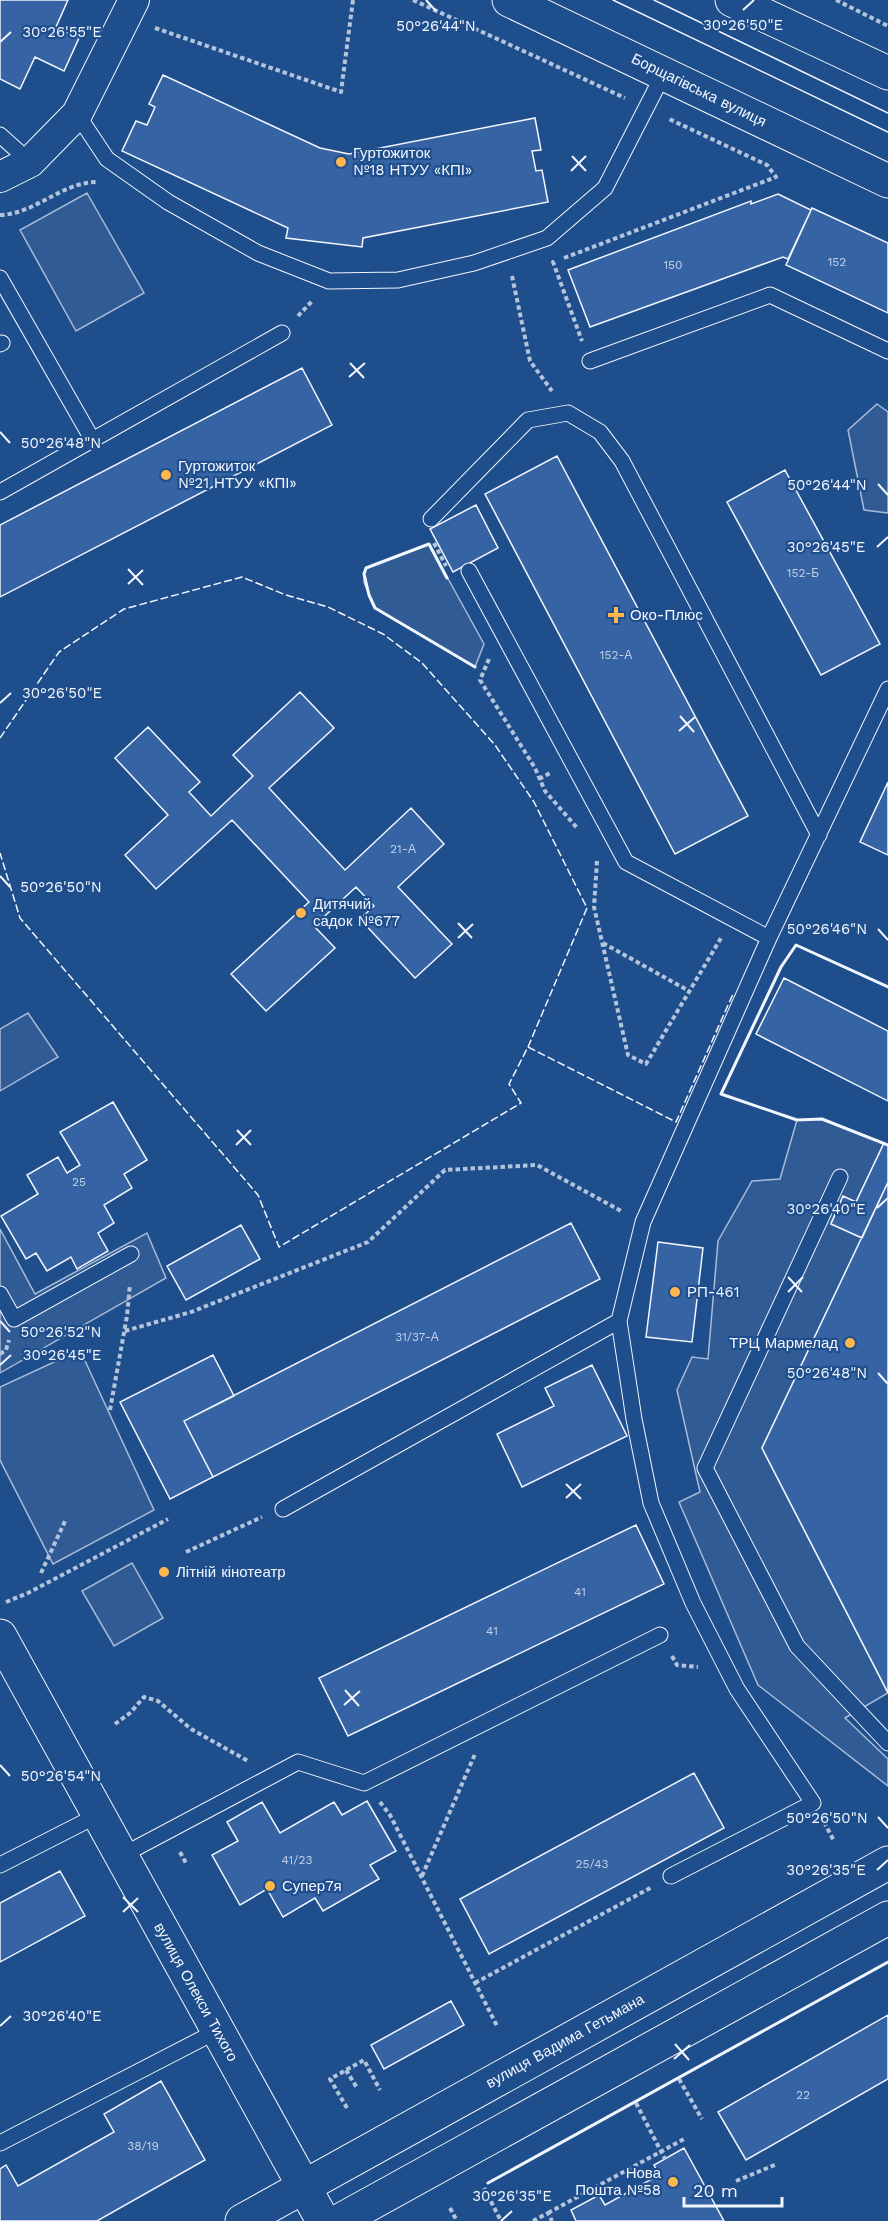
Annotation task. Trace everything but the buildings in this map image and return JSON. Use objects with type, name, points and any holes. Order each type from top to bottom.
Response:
[{"type":"main road","name":"Борщагівська вулиця","points":[[509,0],[888,180]]},
{"type":"main road","points":[[732,0],[888,73]]},
{"type":"main road","name":"вулиця Олекси Тихого","points":[[0,1636],[323,2221]]},
{"type":"main road","name":"вулиця Вадима Гетьмана","points":[[242,2221],[888,1863]]},
{"type":"main road","points":[[339,2221],[888,1918]]},
{"type":"street","points":[[0,177],[30,162],[77,114],[130,9]]},
{"type":"lane","points":[[77,114],[107,159],[168,202],[258,253],[329,281],[398,280],[474,263],[548,238],[605,188],[664,73]]},
{"type":"lane","points":[[0,135],[30,162]]},
{"type":"lane","points":[[0,278],[92,440]]},
{"type":"lane","points":[[590,361],[770,296],[888,351]]},
{"type":"lane","points":[[0,492],[282,333]]},
{"type":"lane","points":[[430,526],[528,420],[568,413],[600,432],[622,461],[819,835]]},
{"type":"lane","points":[[469,571],[626,862],[769,938]]},
{"type":"lane","points":[[671,1876],[813,1803],[737,1689],[693,1603],[651,1503],[634,1419],[620,1321],[643,1222],[769,938],[888,689]]},
{"type":"lane","points":[[840,1177],[705,1468],[797,1646],[888,1743]]},
{"type":"lane","points":[[0,1294],[14,1319],[131,1254]]},
{"type":"lane","points":[[283,1509],[620,1321]]},
{"type":"lane","points":[[120,1856],[298,1762],[364,1783],[660,1635]]},
{"type":"lane","points":[[0,1865],[98,1815]]},
{"type":"lane","points":[[0,2143],[217,2031]]},
{"type":"path","points":[[130,9],[341,92],[353,0]]},
{"type":"path","points":[[413,0],[767,165],[776,177],[553,262],[590,361]]},
{"type":"path","points":[[836,0],[888,26]]},
{"type":"path","points":[[0,215],[14,215],[83,182],[139,182]]},
{"type":"path","points":[[507,252],[530,361],[568,413]]},
{"type":"path","points":[[282,333],[329,281]]},
{"type":"path","points":[[430,526],[450,574]]},
{"type":"path","points":[[492,653],[480,680],[535,768],[545,791],[583,835]]},
{"type":"path","points":[[539,778],[554,770]]},
{"type":"path","points":[[597,858],[594,907],[627,1055],[646,1064],[733,919]]},
{"type":"path","points":[[602,942],[689,991]]},
{"type":"path","points":[[125,1330],[190,1312],[368,1242],[445,1170],[537,1165],[643,1222]]},
{"type":"path","points":[[110,1410],[125,1330],[130,1281]]},
{"type":"path","points":[[41,1573],[66,1519]]},
{"type":"path","points":[[2,1604],[28,1593],[168,1519]]},
{"type":"path","points":[[186,1552],[239,1527]]},
{"type":"path","points":[[115,1724],[130,1713],[144,1697],[158,1701],[191,1729],[250,1762],[267,1777]]},
{"type":"path","points":[[422,1877],[490,1720]]},
{"type":"path","points":[[390,1815],[497,2026]]},
{"type":"path","points":[[475,1983],[671,1876]]},
{"type":"path","points":[[347,2109],[330,2079],[346,2070],[364,2060],[381,2090]]},
{"type":"path","points":[[346,2070],[357,2088]]},
{"type":"path","points":[[679,2079],[702,2119]]},
{"type":"path","points":[[636,2103],[665,2159]]},
{"type":"path","points":[[533,2221],[684,2139]]},
{"type":"path","points":[[736,2181],[777,2164]]},
{"type":"path","points":[[484,2188],[501,2221]]},
{"type":"path","points":[[450,2208],[457,2221]]},
{"type":"path","points":[[548,2212],[552,2221]]},
{"type":"shaded area","points":[[87,193],[144,293],[76,331],[20,230]]},
{"type":"shaded area","points":[[877,404],[888,412],[888,513],[864,510],[848,430]]},
{"type":"shaded area","points":[[429,544],[484,644],[475,667],[375,608],[364,582],[366,568]]},
{"type":"shaded area","points":[[28,1013],[58,1057],[0,1091],[0,1029]]},
{"type":"shaded area","points":[[822,1119],[884,1143],[856,1202],[843,1197],[831,1223],[862,1238],[762,1448],[888,1693],[845,1718],[888,1759],[888,1786],[758,1685],[679,1502],[700,1492],[677,1390],[692,1357],[708,1359],[718,1241],[752,1181],[780,1179],[797,1120]]},
{"type":"shaded area","points":[[0,1229],[35,1294],[147,1233],[166,1278],[0,1373]]},
{"type":"shaded area","points":[[80,1350],[154,1510],[53,1564],[0,1460],[0,1387]]},
{"type":"shaded area","points":[[132,1563],[163,1618],[114,1646],[82,1591]]},
{"type":"tram line","points":[[613,0],[888,132]]},
{"type":"tram line","points":[[654,0],[888,113]]},
{"type":"fence","points":[[0,738],[59,652],[124,609],[242,577],[286,595],[328,607],[383,634],[422,663],[495,745],[534,802],[587,908],[528,1047],[509,1084],[521,1103],[279,1247],[258,1195],[20,918],[0,853]]},
{"type":"fence","points":[[528,1047],[676,1122],[733,994]]},
{"type":"wall","points":[[447,578],[429,544],[366,568],[364,574],[375,608],[475,667]]},
{"type":"wall","points":[[888,987],[796,945],[781,967],[721,1094],[797,1120],[822,1119],[888,1145]]},
{"type":"wall","points":[[488,2183],[888,1962]]},
{"type":"place","name":"Гуртожиток №18 НТУУ «КПІ»","points":[[341,162]]},
{"type":"place","name":"Гуртожиток №21 НТУУ «КПІ»","points":[[166,475]]},
{"type":"place","name":"Око-Плюс","points":[[616,615]]},
{"type":"place","name":"Дитячий садок №677","points":[[301,913]]},
{"type":"place","name":"РП-461","points":[[675,1292]]},
{"type":"place","name":"ТРЦ Мармелад","points":[[850,1343]]},
{"type":"place","name":"Літній кінотеатр","points":[[164,1572]]},
{"type":"place","name":"Супер7я","points":[[270,1886]]},
{"type":"place","name":"Нова Пошта №58","points":[[673,2182]]}]
